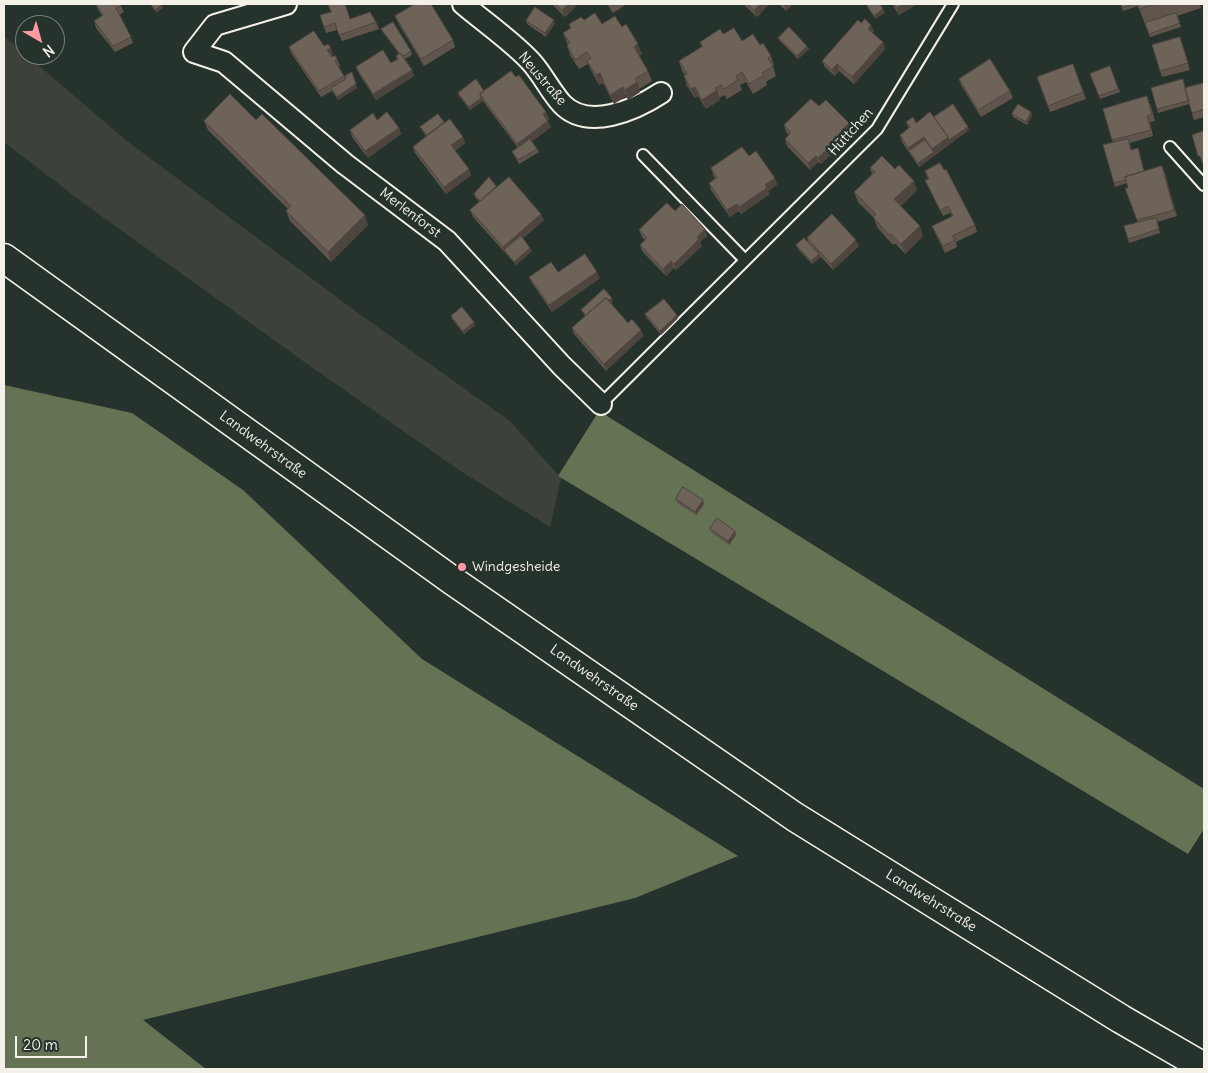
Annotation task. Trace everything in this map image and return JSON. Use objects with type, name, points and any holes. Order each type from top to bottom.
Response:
[{"type":"main road","name":"Landwehrstraße","points":[[4,258],[453,582],[796,817],[1122,1019],[1204,1067]]},
{"type":"street","name":"Merlenforst","points":[[286,4],[215,25],[194,52],[224,62],[345,164],[447,241],[562,366],[601,404]]},
{"type":"street","name":"Neustraße","points":[[463,4],[532,63],[563,105],[580,116],[604,116],[642,106],[661,93]]},
{"type":"lane","name":"Hüttchen","points":[[601,404],[877,128],[952,4]]},
{"type":"lane","points":[[1170,147],[1204,185]]},
{"type":"lane","points":[[643,154],[745,260]]},
{"type":"shaded area","points":[[4,36],[15,45],[15,65],[38,65],[127,141],[354,310],[510,421],[561,478],[550,527],[459,470],[310,366],[82,202],[4,142]]},
{"type":"green space","points":[[4,385],[132,413],[243,490],[422,659],[738,856],[635,898],[143,1020],[206,1069],[4,1069]]},
{"type":"green space","points":[[599,411],[1204,789],[1204,829],[1188,854],[558,476]]},
{"type":"building","points":[[96,4],[120,4],[121,6],[116,8],[131,37],[113,46],[94,21],[103,15]]},
{"type":"building","points":[[151,4],[161,4],[162,5],[155,10]]},
{"type":"building","points":[[328,4],[345,4],[350,19],[370,12],[376,22],[339,35],[335,23],[324,27],[320,15],[331,12]]},
{"type":"building","points":[[415,4],[431,4],[453,40],[421,59],[395,16]]},
{"type":"building","points":[[556,4],[569,4],[562,10]]},
{"type":"building","points":[[748,4],[761,4],[754,10]]},
{"type":"building","points":[[866,4],[880,4],[883,9],[874,16]]},
{"type":"building","points":[[894,4],[904,4],[897,8]]},
{"type":"building","points":[[1121,4],[1133,4],[1122,8]]},
{"type":"building","points":[[1138,4],[1155,4],[1139,9]]},
{"type":"building","points":[[535,7],[554,20],[545,33],[526,21]]},
{"type":"building","points":[[595,13],[602,24],[615,16],[622,27],[626,24],[638,44],[634,47],[648,71],[635,79],[637,82],[625,90],[623,87],[610,95],[600,73],[596,75],[587,61],[591,58],[587,52],[575,60],[567,45],[570,43],[563,33],[571,28],[569,24],[581,17],[584,20]]},
{"type":"building","points":[[1176,13],[1180,23],[1149,34],[1145,23]]},
{"type":"building","points":[[865,19],[871,25],[868,29],[883,42],[852,77],[837,64],[832,70],[822,61],[858,20],[861,23]]},
{"type":"building","points":[[393,22],[411,51],[403,56],[381,29]]},
{"type":"building","points":[[789,27],[807,46],[797,56],[778,38]]},
{"type":"building","points":[[734,28],[742,41],[753,34],[760,45],[763,43],[771,56],[768,58],[773,66],[762,73],[764,75],[749,84],[742,72],[736,76],[738,80],[724,89],[721,85],[715,88],[717,90],[702,100],[695,87],[691,89],[684,76],[687,74],[679,61],[703,46],[700,42],[720,29],[723,34]]},
{"type":"building","points":[[314,31],[324,46],[328,44],[331,48],[327,50],[332,57],[335,55],[337,59],[335,61],[344,76],[319,91],[289,47]]},
{"type":"building","points":[[1180,37],[1188,63],[1160,71],[1152,45]]},
{"type":"building","points":[[383,50],[391,63],[398,59],[396,56],[400,53],[412,70],[373,94],[356,67]]},
{"type":"building","points":[[990,59],[1010,91],[978,110],[959,79]]},
{"type":"building","points":[[1073,64],[1083,92],[1048,106],[1037,77]]},
{"type":"building","points":[[1110,66],[1118,89],[1099,96],[1090,74]]},
{"type":"building","points":[[511,71],[516,77],[519,75],[546,112],[543,114],[548,121],[517,144],[480,94]]},
{"type":"building","points":[[352,72],[356,84],[337,97],[331,88],[346,79],[345,76]]},
{"type":"building","points":[[476,79],[484,91],[480,94],[481,98],[469,107],[458,93]]},
{"type":"building","points":[[1183,79],[1188,101],[1157,109],[1151,88]]},
{"type":"building","points":[[1204,83],[1204,109],[1192,113],[1185,88]]},
{"type":"building","points":[[230,94],[256,120],[262,114],[365,215],[328,252],[286,211],[291,206],[204,121]]},
{"type":"building","points":[[1147,96],[1152,114],[1147,116],[1151,130],[1112,140],[1103,109]]},
{"type":"building","points":[[811,99],[819,106],[826,100],[849,123],[841,131],[843,134],[818,158],[816,156],[808,163],[785,139],[791,133],[784,125]]},
{"type":"building","points":[[953,104],[968,127],[949,140],[934,117]]},
{"type":"building","points":[[1018,104],[1031,112],[1026,122],[1012,114]]},
{"type":"building","points":[[387,112],[399,128],[365,151],[350,130],[373,113],[377,120]]},
{"type":"building","points":[[930,112],[948,137],[932,149],[924,137],[908,148],[900,135],[910,127],[906,122],[913,117],[916,123]]},
{"type":"building","points":[[438,114],[444,122],[427,135],[420,127]]},
{"type":"building","points":[[450,119],[463,137],[451,145],[469,169],[444,187],[413,147]]},
{"type":"building","points":[[1204,131],[1204,167],[1200,156],[1198,156],[1192,135]]},
{"type":"building","points":[[530,139],[537,149],[518,160],[512,152]]},
{"type":"building","points":[[1128,139],[1131,150],[1138,148],[1144,171],[1125,177],[1126,180],[1114,183],[1103,145]]},
{"type":"building","points":[[925,140],[934,152],[918,163],[909,151]]},
{"type":"building","points":[[742,147],[749,156],[756,151],[775,178],[765,185],[767,188],[739,207],[737,204],[727,210],[709,183],[717,178],[711,168]]},
{"type":"building","points":[[882,156],[895,169],[899,165],[914,181],[894,199],[920,226],[901,244],[892,235],[889,235],[873,217],[876,214],[854,192],[875,172],[870,168]]},
{"type":"building","points":[[940,163],[944,170],[946,169],[975,225],[952,236],[955,240],[943,246],[932,226],[953,216],[948,206],[940,210],[925,180],[929,179],[925,171]]},
{"type":"building","points":[[1162,166],[1174,210],[1137,220],[1125,188],[1128,188],[1125,177]]},
{"type":"building","points":[[489,177],[496,186],[480,201],[474,194]]},
{"type":"building","points":[[509,177],[541,214],[503,247],[470,210]]},
{"type":"building","points":[[667,203],[675,211],[682,204],[705,229],[697,237],[699,239],[674,264],[671,261],[663,269],[640,245],[647,238],[639,230]]},
{"type":"building","points":[[832,214],[856,240],[831,264],[807,238]]},
{"type":"building","points":[[1156,218],[1159,229],[1128,239],[1124,226]]},
{"type":"building","points":[[521,236],[530,248],[514,262],[504,250]]},
{"type":"building","points":[[804,238],[819,254],[811,261],[796,245]]},
{"type":"building","points":[[585,254],[597,272],[549,305],[529,277],[551,262],[558,272]]},
{"type":"building","points":[[604,289],[612,298],[609,300],[606,298],[586,315],[581,310]]},
{"type":"building","points":[[606,298],[628,323],[632,319],[641,330],[604,364],[572,328]]},
{"type":"building","points":[[664,299],[677,315],[660,331],[645,314]]},
{"type":"building","points":[[462,307],[474,322],[463,331],[451,316]]},
{"type":"building","points":[[683,487],[703,500],[695,512],[676,499]]},
{"type":"building","points":[[717,518],[735,531],[728,541],[710,529]]},
{"type":"place","name":"Windgesheide","points":[[462,567]]}]
